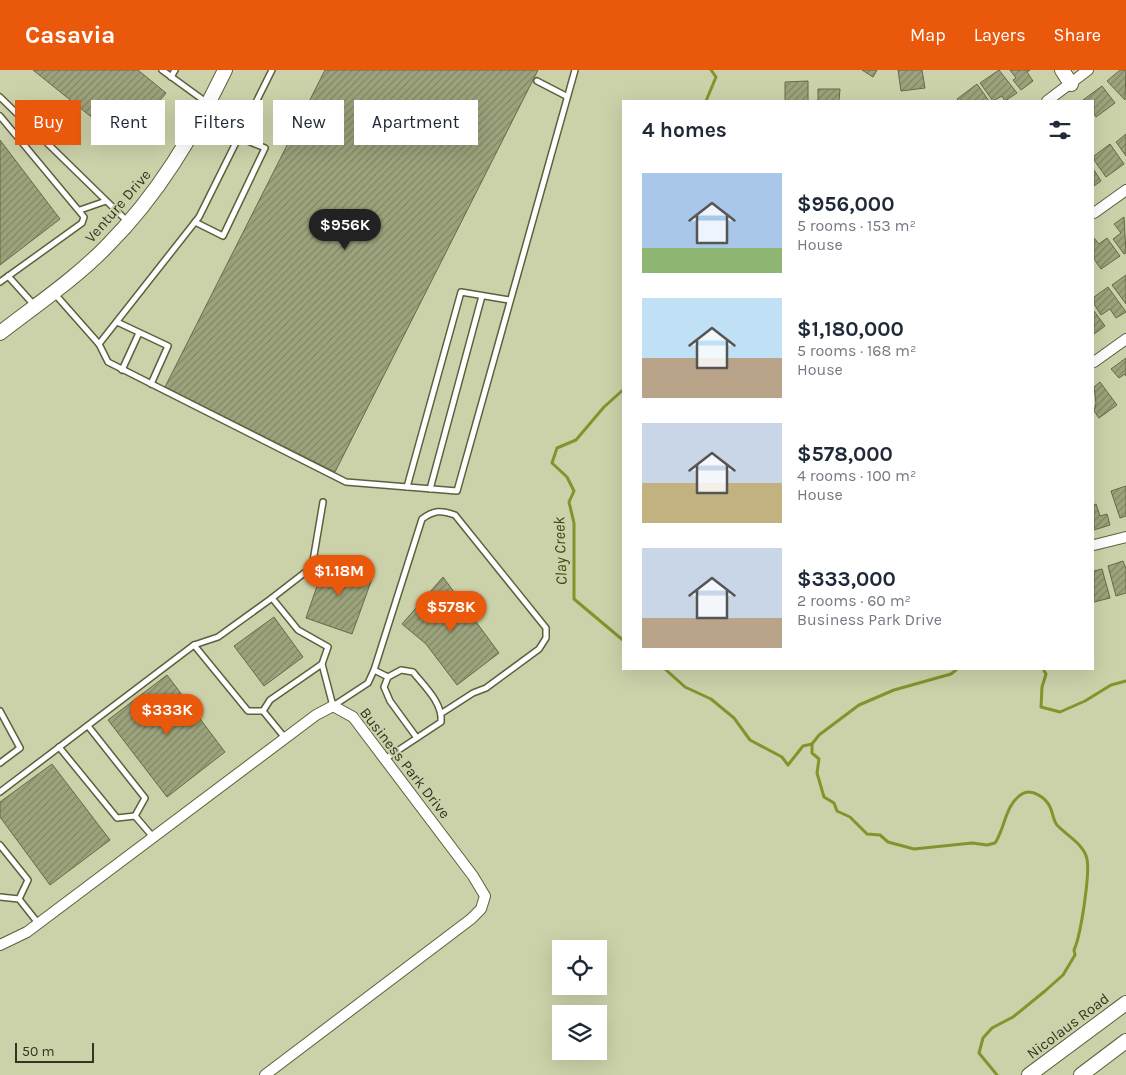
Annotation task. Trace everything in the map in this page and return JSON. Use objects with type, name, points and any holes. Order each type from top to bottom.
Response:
[{"type":"street","name":"Venture Drive","points":[[210,100],[225,70]]},
{"type":"street","points":[[1062,70],[1071,84]]},
{"type":"street","points":[[1048,100],[1088,70]]},
{"type":"street","name":"Venture Drive","points":[[0,333],[54,292],[106,247],[129,222],[169,171],[184,145]]},
{"type":"street","points":[[1094,213],[1126,190]]},
{"type":"street","points":[[1094,362],[1126,339]]},
{"type":"street","points":[[1094,545],[1126,537]]},
{"type":"street","points":[[0,945],[27,932],[316,715],[334,706]]},
{"type":"street","name":"Business Park Drive","points":[[265,1075],[471,919],[481,909],[485,896],[480,886],[353,717],[334,706]]},
{"type":"street","name":"Nicolaus Road","points":[[1029,1075],[1126,1003]]},
{"type":"street","points":[[1081,1075],[1126,1041]]},
{"type":"lane","points":[[162,70],[203,100]]},
{"type":"lane","points":[[171,77],[176,70]]},
{"type":"lane","points":[[257,100],[272,70]]},
{"type":"lane","points":[[54,292],[99,344],[108,362],[346,482],[458,491],[509,300],[575,70]]},
{"type":"lane","points":[[537,81],[566,96]]},
{"type":"lane","points":[[0,97],[129,222]]},
{"type":"lane","points":[[0,116],[84,217],[82,223],[0,282]]},
{"type":"lane","points":[[99,344],[195,222],[234,145]]},
{"type":"lane","points":[[195,222],[223,236],[265,148],[258,145]]},
{"type":"lane","points":[[80,210],[106,201]]},
{"type":"lane","points":[[8,276],[35,306]]},
{"type":"lane","points":[[407,487],[461,292],[509,300]]},
{"type":"lane","points":[[430,489],[482,296]]},
{"type":"lane","points":[[117,322],[168,346],[152,384]]},
{"type":"lane","points":[[122,370],[139,333]]},
{"type":"lane","points":[[0,792],[194,645],[218,637],[312,567],[323,502]]},
{"type":"lane","points":[[272,598],[298,630],[328,647],[322,664],[334,706],[368,682],[374,670],[422,519],[432,512],[444,511],[455,516],[546,628],[546,638],[539,649],[486,688],[473,693],[442,713]]},
{"type":"lane","points":[[194,645],[248,711],[263,711]]},
{"type":"lane","points":[[263,711],[270,700],[322,664]]},
{"type":"lane","points":[[374,670],[388,676]]},
{"type":"lane","points":[[385,759],[417,738],[441,722],[442,713],[413,672],[401,670],[388,676],[384,687],[386,696],[417,738]]},
{"type":"lane","points":[[263,711],[285,738]]},
{"type":"lane","points":[[0,763],[20,748],[1,714]]},
{"type":"lane","points":[[88,726],[145,798],[136,816]]},
{"type":"lane","points":[[59,747],[117,818],[136,816]]},
{"type":"lane","points":[[136,816],[153,837]]},
{"type":"lane","points":[[0,845],[28,880],[19,899]]},
{"type":"lane","points":[[0,897],[19,899],[38,924]]},
{"type":"building","points":[[33,70],[138,70],[166,93],[160,100],[91,100],[91,117],[81,109],[81,100],[70,100]]},
{"type":"building","points":[[325,70],[538,70],[335,472],[165,387],[287,145],[344,145],[344,100],[310,100]]},
{"type":"building","points":[[862,70],[877,70],[873,77]]},
{"type":"building","points":[[898,70],[922,70],[925,88],[901,91]]},
{"type":"building","points":[[999,70],[1017,93],[1006,100],[1002,96],[992,100],[980,83]]},
{"type":"building","points":[[1010,70],[1030,70],[1027,72],[1033,81],[1021,90],[1013,80],[1016,78]]},
{"type":"building","points":[[1120,70],[1126,70],[1125,100],[1107,81]]},
{"type":"building","points":[[808,81],[808,100],[785,100],[785,82]]},
{"type":"building","points":[[977,84],[988,100],[958,100]]},
{"type":"building","points":[[1102,86],[1115,103],[1096,117],[1094,114],[1094,100],[1083,100]]},
{"type":"building","points":[[818,89],[840,89],[839,100],[818,100]]},
{"type":"building","points":[[1126,134],[1126,156],[1116,142]]},
{"type":"building","points":[[0,140],[60,219],[0,265]]},
{"type":"building","points":[[1110,144],[1124,164],[1106,177],[1094,160],[1094,156]]},
{"type":"building","points":[[1094,170],[1101,181],[1094,186]]},
{"type":"building","points":[[1124,217],[1126,253],[1124,254],[1113,239],[1121,233],[1114,224]]},
{"type":"building","points":[[1094,238],[1099,244],[1107,238],[1120,256],[1101,269],[1094,259]]},
{"type":"building","points":[[1126,275],[1126,304],[1112,285]]},
{"type":"building","points":[[1108,287],[1126,312],[1116,318],[1110,309],[1101,315],[1094,304],[1094,297]]},
{"type":"building","points":[[1094,311],[1105,326],[1094,334]]},
{"type":"building","points":[[1126,358],[1126,376],[1125,374],[1119,378],[1111,369]]},
{"type":"building","points":[[1100,382],[1117,405],[1099,418],[1094,411],[1096,403],[1094,387]]},
{"type":"building","points":[[1126,486],[1126,516],[1120,518],[1111,491]]},
{"type":"building","points":[[1096,504],[1100,516],[1107,514],[1110,525],[1094,530],[1094,505]]},
{"type":"building","points":[[326,560],[373,576],[352,634],[306,618]]},
{"type":"building","points":[[1123,561],[1126,569],[1126,593],[1116,596],[1108,566]]},
{"type":"building","points":[[1102,569],[1110,598],[1094,602],[1094,571]]},
{"type":"building","points":[[443,577],[499,653],[457,685],[426,644],[402,624]]},
{"type":"building","points":[[274,617],[303,657],[264,686],[234,646]]},
{"type":"building","points":[[167,675],[225,752],[167,797],[108,720]]},
{"type":"building","points":[[52,764],[110,840],[50,885],[0,817],[0,802]]},
{"type":"waterway","name":"Clay Creek","points":[[706,100],[716,77],[711,70]]},
{"type":"waterway","name":"Clay Creek","points":[[622,391],[604,407],[576,440],[557,448],[552,463],[567,477],[574,491],[569,502],[574,523],[574,599],[622,639]]},
{"type":"waterway","name":"Clay Creek","points":[[666,670],[685,687],[711,699],[734,718],[750,740],[782,757],[788,765],[803,746],[812,744]]},
{"type":"waterway","points":[[956,670],[951,674],[894,690],[859,705],[819,735],[812,744],[812,753],[819,759],[817,773],[824,797],[834,803],[837,811],[850,817],[867,834],[880,835],[888,842],[914,849],[972,843],[987,845],[995,843],[1016,798],[1026,792],[1030,792],[1045,800],[1057,825],[1079,844],[1085,854],[1088,867],[1086,890],[1082,919],[1074,950],[1075,955],[1063,975],[1013,1017],[992,1028],[983,1038],[979,1053],[997,1075]]},
{"type":"waterway","points":[[1044,670],[1046,674],[1042,687],[1041,707],[1060,712],[1085,701],[1111,685],[1126,681]]}]
